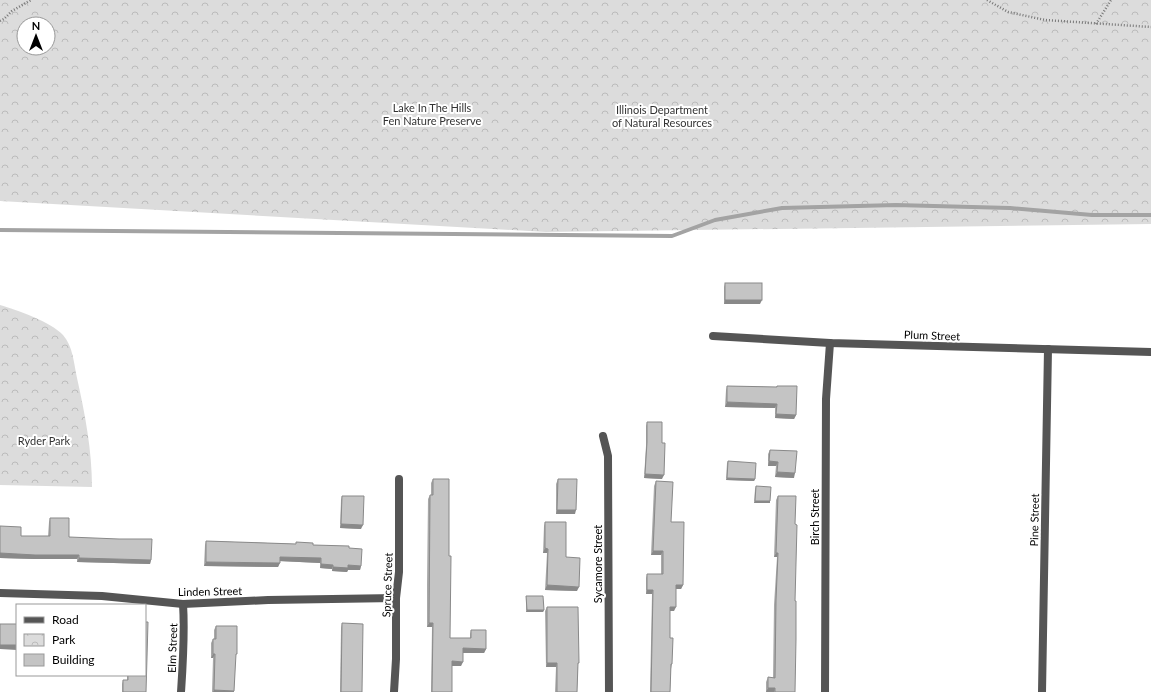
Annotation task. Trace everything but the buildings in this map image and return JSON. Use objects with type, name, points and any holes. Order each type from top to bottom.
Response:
[{"type":"street","name":"Plum Street","points":[[713,336],[830,343],[1151,352]]},
{"type":"street","name":"Birch Street","points":[[825,692],[826,398],[830,343]]},
{"type":"street","name":"Pine Street","points":[[1042,692],[1048,349]]},
{"type":"street","name":"Sycamore Street","points":[[603,436],[608,456],[609,692]]},
{"type":"street","name":"Spruce Street","points":[[394,692],[396,659],[396,598],[399,572],[399,479]]},
{"type":"street","name":"Linden Street","points":[[0,593],[102,596],[183,604],[268,600],[396,598]]},
{"type":"street","name":"Elm Street","points":[[181,692],[184,634],[183,604]]},
{"type":"path","points":[[0,21],[12,11],[31,0]]},
{"type":"path","points":[[987,0],[1008,12],[1046,20],[1151,27]]},
{"type":"path","points":[[1096,24],[1111,0]]},
{"type":"green space","points":[[0,0],[1151,0],[1151,224],[546,232],[0,201]]},
{"type":"green space","name":"Ryder Park","points":[[0,305],[24,313],[58,330],[69,344],[74,361],[88,432],[92,487],[0,485]]},
{"type":"waterway","points":[[0,230],[672,236],[715,220],[782,208],[896,205],[1010,208],[1092,215],[1151,215]]},
{"type":"park label","name":"Lake In The Hills Fen Nature Preserve","points":[[432,113]]},
{"type":"park label","name":"Illinois Department of Natural Resources","points":[[662,115]]}]
